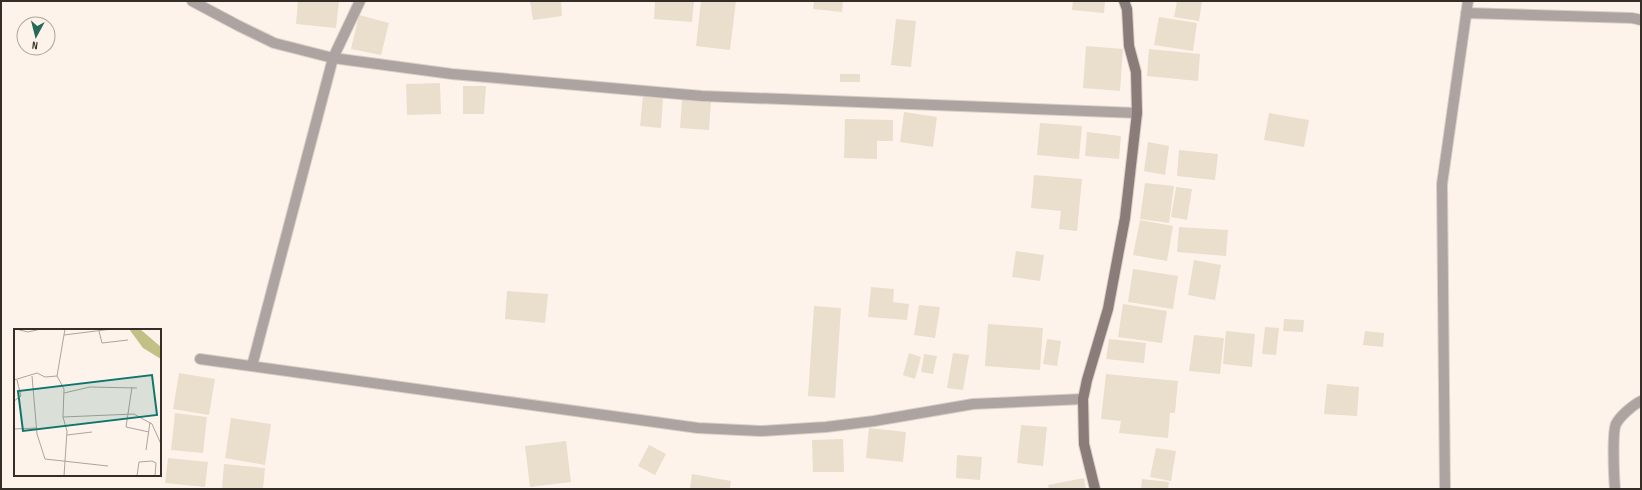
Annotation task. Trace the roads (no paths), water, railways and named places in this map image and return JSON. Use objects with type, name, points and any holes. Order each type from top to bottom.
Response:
[{"type":"street","points":[[192,1],[274,43],[333,58],[452,74],[702,96],[1137,113]]},
{"type":"street","points":[[252,366],[333,58],[360,1]]},
{"type":"street","points":[[1095,489],[1084,444],[1083,399],[1087,380],[1108,309],[1114,279],[1125,218],[1137,113],[1136,72],[1129,46],[1127,9],[1124,1]]},
{"type":"street","points":[[1446,489],[1442,184],[1468,1]]},
{"type":"street","points":[[1466,13],[1632,18],[1641,20]]},
{"type":"street","points":[[200,359],[698,428],[761,431],[826,427],[874,421],[973,404],[1083,399]]},
{"type":"street","points":[[1615,489],[1613,471],[1616,425],[1633,405],[1641,401]]}]
